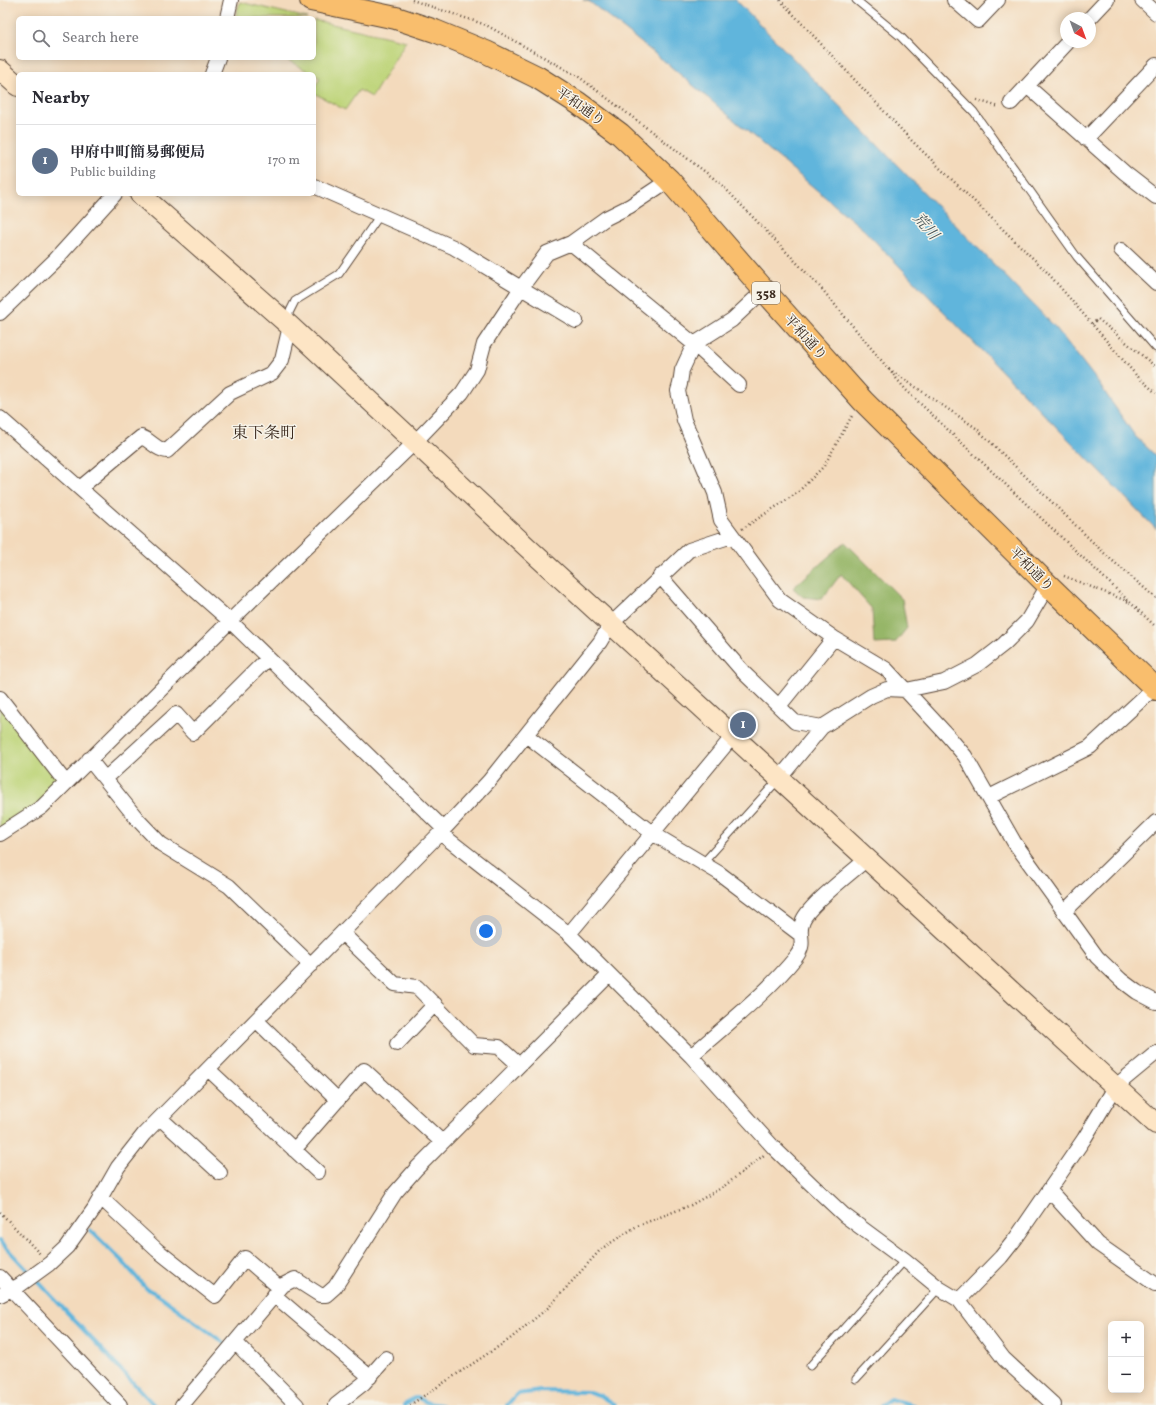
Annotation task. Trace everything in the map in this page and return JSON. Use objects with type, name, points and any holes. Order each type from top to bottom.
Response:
[{"type":"highway","name":"平和通り","points":[[311,0],[396,18],[435,31],[486,52],[537,77],[578,102],[620,134],[669,180],[863,401],[1155,689]]},
{"type":"street","points":[[228,16],[232,0]]},
{"type":"street","points":[[954,0],[978,21],[998,0]]},
{"type":"street","points":[[1096,12],[1107,0]]},
{"type":"street","points":[[1142,0],[1156,13]]},
{"type":"street","points":[[1011,103],[1062,48]]},
{"type":"street","points":[[213,72],[217,60]]},
{"type":"street","points":[[1086,139],[1156,65]]},
{"type":"street","points":[[0,70],[16,84]]},
{"type":"street","points":[[1027,86],[1086,139],[1153,189]]},
{"type":"street","points":[[0,834],[42,807],[230,621],[414,443],[462,393],[477,370],[484,344],[520,288],[547,253],[571,243],[606,218],[630,206],[669,180]]},
{"type":"street","points":[[316,187],[453,247],[576,321]]},
{"type":"street","points":[[0,313],[56,260],[113,196]]},
{"type":"street","points":[[142,196],[288,324],[610,624],[1156,1124]]},
{"type":"street","points":[[571,243],[694,344],[739,385]]},
{"type":"street","points":[[1121,250],[1154,277]]},
{"type":"street","points":[[764,290],[732,320],[694,344],[682,370],[678,390],[684,420],[715,493],[721,520],[780,600],[834,638],[886,669],[906,690],[965,756],[1014,842],[1064,912],[1109,970],[1137,992],[1156,1002]]},
{"type":"street","points":[[80,488],[141,437],[149,439],[160,450],[167,451],[230,394],[272,373],[282,360],[288,324]]},
{"type":"street","points":[[0,418],[230,621],[442,831],[569,934],[691,1056],[774,1148],[844,1215],[905,1260],[939,1288],[959,1300],[1004,1359],[1054,1405]]},
{"type":"street","points":[[11,1290],[49,1264],[67,1247],[118,1167],[144,1134],[442,831],[489,781],[600,642],[610,624],[689,550],[732,536]]},
{"type":"street","points":[[660,576],[745,674],[795,722],[822,727]]},
{"type":"street","points":[[779,779],[822,727],[871,696],[886,689],[906,690],[944,682],[977,665],[1004,644],[1027,621],[1048,585]]},
{"type":"street","points":[[779,706],[834,638]]},
{"type":"street","points":[[105,779],[176,714],[193,732],[268,658]]},
{"type":"street","points":[[989,797],[1090,747],[1155,689]]},
{"type":"street","points":[[0,698],[66,783]]},
{"type":"street","points":[[526,735],[652,833],[719,873],[801,935]]},
{"type":"street","points":[[569,934],[733,736]]},
{"type":"street","points":[[90,759],[138,820],[161,844],[229,886],[311,965]]},
{"type":"street","points":[[1064,912],[1156,822]]},
{"type":"street","points":[[691,1056],[769,986],[796,956],[803,945],[800,929],[803,918],[820,899],[867,859]]},
{"type":"street","points":[[342,933],[395,984],[418,986],[474,1045],[499,1047],[519,1065]]},
{"type":"street","points":[[182,1405],[277,1292],[295,1279],[320,1295],[326,1295],[335,1287],[395,1193],[442,1142],[609,975]]},
{"type":"street","points":[[397,1044],[435,1004]]},
{"type":"street","points":[[256,1020],[338,1100]]},
{"type":"street","points":[[959,1300],[1001,1257],[1084,1140],[1116,1086],[1156,1052]]},
{"type":"street","points":[[208,1069],[318,1172]]},
{"type":"street","points":[[294,1150],[364,1070],[442,1142]]},
{"type":"street","points":[[160,1118],[220,1173]]},
{"type":"street","points":[[1050,1190],[1098,1244],[1155,1284]]},
{"type":"street","points":[[100,1197],[156,1250],[215,1296],[245,1258],[277,1292],[370,1377]]},
{"type":"street","points":[[0,1278],[120,1405]]},
{"type":"street","points":[[235,1342],[297,1405]]},
{"type":"street","points":[[336,1405],[370,1377],[386,1358]]},
{"type":"lane","points":[[856,0],[901,37],[974,112],[1076,257],[1156,348]]},
{"type":"lane","points":[[288,324],[295,301],[339,274],[380,215]]},
{"type":"lane","points":[[703,864],[779,779]]},
{"type":"lane","points":[[810,1366],[905,1260]]},
{"type":"lane","points":[[856,1380],[939,1288]]},
{"type":"path","points":[[780,0],[911,140],[1047,272],[1136,374],[1156,393]]},
{"type":"path","points":[[955,93],[998,108],[1011,103]]},
{"type":"path","points":[[820,288],[906,390],[1044,523],[1132,603],[1156,627]]},
{"type":"path","points":[[1092,324],[1098,319],[1156,367]]},
{"type":"path","points":[[885,366],[976,428],[1107,556],[1156,598]]},
{"type":"path","points":[[732,536],[798,493],[824,466],[850,418],[863,401]]},
{"type":"path","points":[[1048,585],[1061,575],[1132,603]]},
{"type":"path","points":[[410,1405],[510,1339],[549,1307],[601,1249],[637,1226],[691,1205],[723,1187],[774,1148]]},
{"type":"path","points":[[0,1212],[49,1264]]},
{"type":"green space","points":[[240,2],[299,16],[236,16]]},
{"type":"green space","points":[[316,20],[406,41],[372,97],[359,90],[345,110],[316,94],[316,85],[320,78],[316,76],[316,72],[309,72],[288,60],[316,60]]},
{"type":"green space","points":[[845,542],[902,599],[907,628],[895,643],[874,644],[872,609],[841,574],[822,599],[803,597],[793,588]]},
{"type":"green space","points":[[0,698],[66,783],[0,834]]},
{"type":"water","name":"荒川","points":[[583,0],[736,0],[1056,328],[1095,378],[1135,436],[1156,456],[1156,529],[864,230],[669,65],[590,2]]},
{"type":"waterway","points":[[90,1230],[122,1261],[147,1289],[157,1294],[228,1346]]},
{"type":"waterway","points":[[0,1241],[154,1405]]},
{"type":"waterway","points":[[507,1405],[517,1394],[541,1391],[589,1392],[599,1395],[615,1405]]},
{"type":"waterway","points":[[280,1397],[285,1405]]},
{"type":"waterway","points":[[404,1405],[416,1397],[428,1403],[442,1405]]},
{"type":"waterway","points":[[881,1405],[890,1399],[914,1405]]},
{"type":"place","name":"甲府中町簡易郵便局","points":[[743,725]]},
{"type":"district","name":"東下条町","points":[[264,432]]}]
